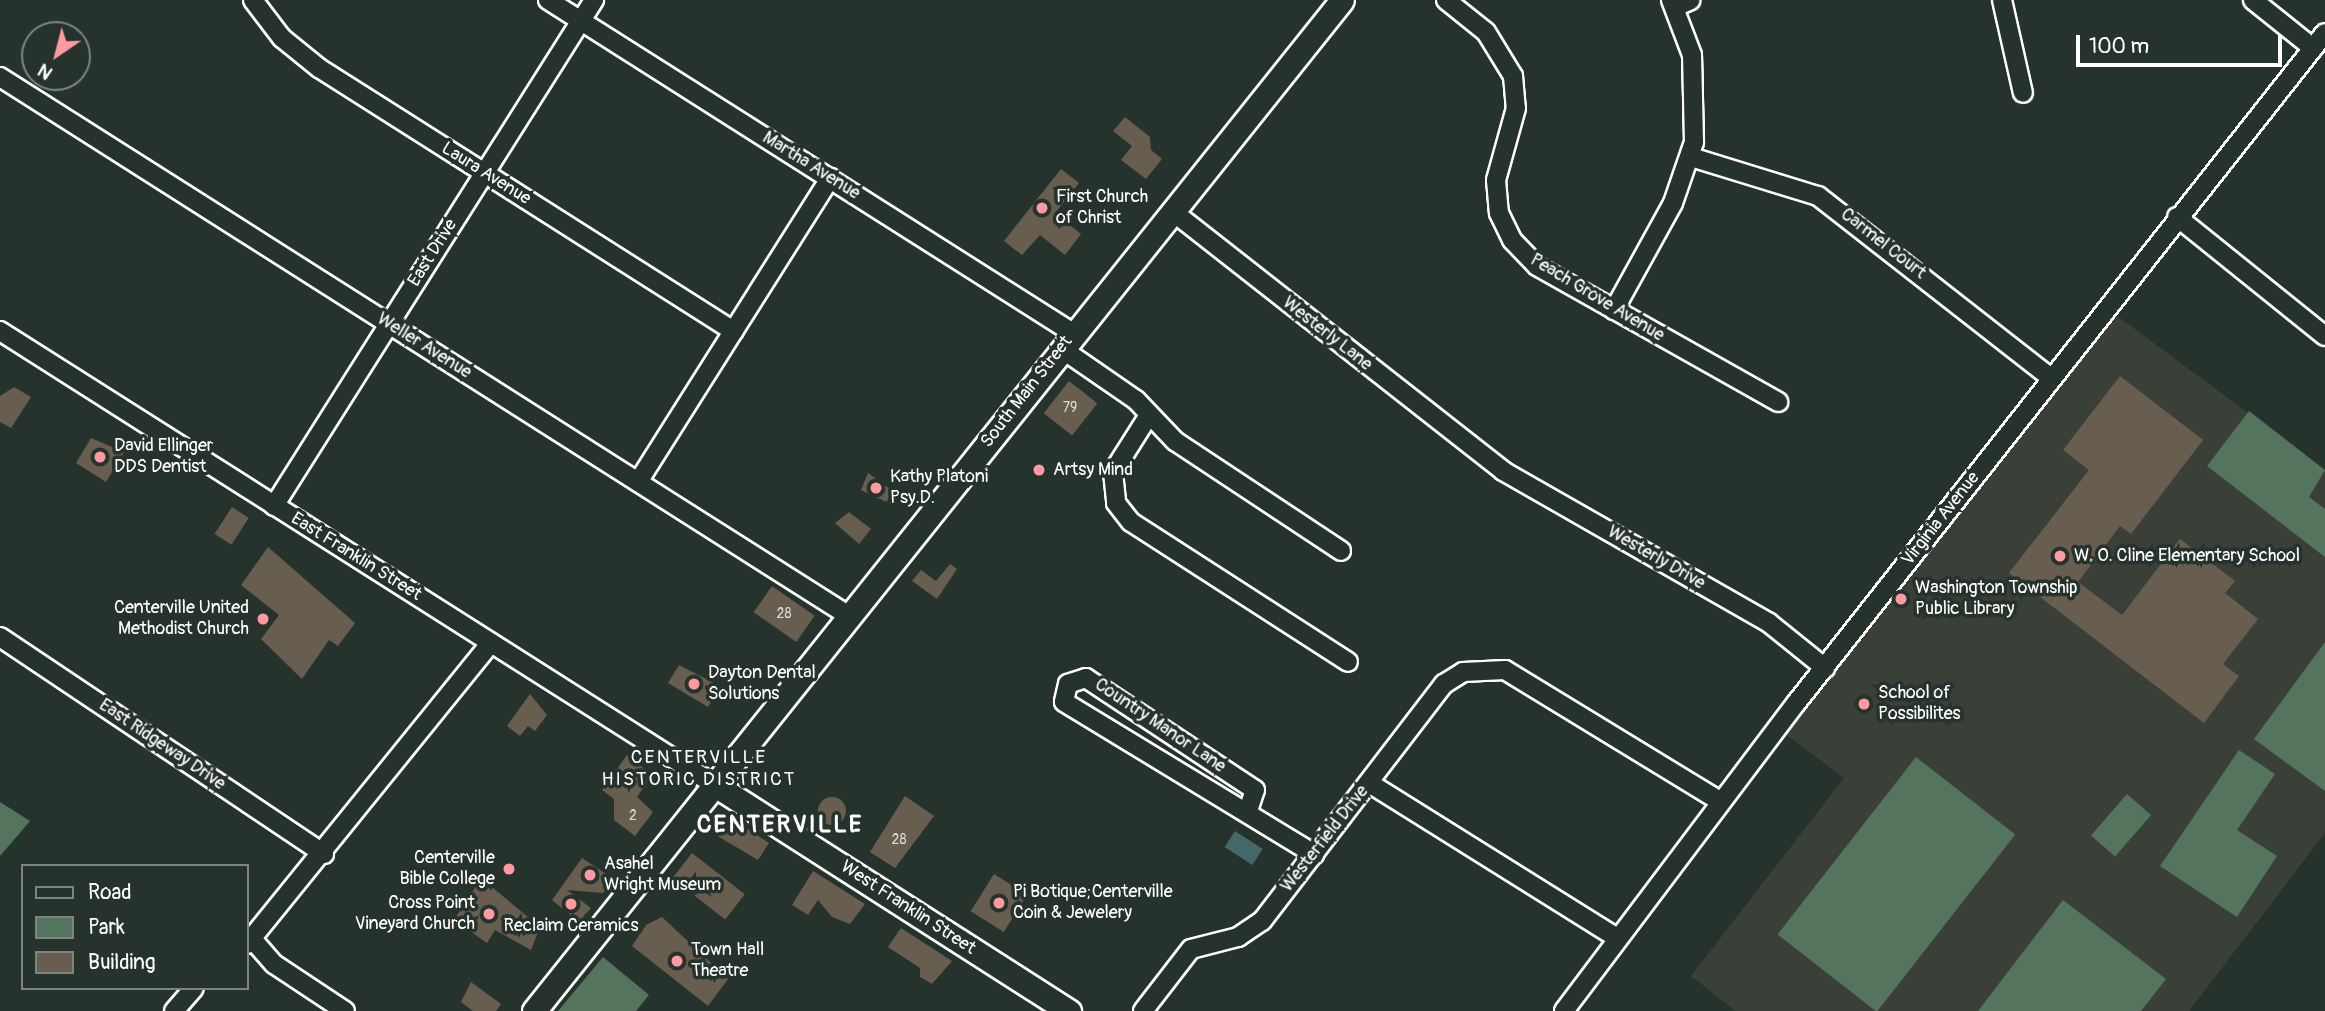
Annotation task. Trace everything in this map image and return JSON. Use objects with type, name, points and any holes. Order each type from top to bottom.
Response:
[{"type":"main road","name":"South Main Street","points":[[534,1011],[712,783],[1342,0]]},
{"type":"main road","name":"West Franklin Street","points":[[712,783],[1069,1011]]},
{"type":"street","name":"Laura Avenue","points":[[253,0],[308,60],[734,331]]},
{"type":"street","name":"Martha Avenue","points":[[548,0],[831,178],[1068,341],[1175,441],[1341,551]]},
{"type":"street","name":"East Drive","points":[[274,506],[594,0]]},
{"type":"street","name":"Peach Grove Avenue","points":[[1446,0],[1486,32],[1513,76],[1516,108],[1496,180],[1504,227],[1537,266],[1778,402]]},
{"type":"street","points":[[2002,0],[2023,93]]},
{"type":"street","points":[[2253,0],[2313,48]]},
{"type":"street","points":[[1614,310],[1673,203],[1690,156],[1696,85],[1679,2]]},
{"type":"street","name":"Virginia Avenue","points":[[1564,1011],[1615,937],[1720,802],[2177,217],[2325,33]]},
{"type":"street","name":"Weller Avenue","points":[[0,77],[849,616]]},
{"type":"street","name":"Carmel Court","points":[[1690,156],[1792,184],[1827,201],[2051,378]]},
{"type":"street","points":[[638,482],[831,178]]},
{"type":"street","name":"Westerly Lane","points":[[1172,211],[1481,456]]},
{"type":"street","points":[[2177,217],[2325,335]]},
{"type":"street","name":"East Franklin Street","points":[[0,331],[712,783]]},
{"type":"street","points":[[1149,415],[1114,472],[1116,503],[1131,522],[1348,662]]},
{"type":"street","name":"Westerly Drive","points":[[1481,456],[1769,623],[1825,668]]},
{"type":"street","name":"East Ridgeway Drive","points":[[0,637],[324,854]]},
{"type":"street","points":[[345,1011],[274,964],[250,942],[324,854],[491,643]]},
{"type":"street","name":"Westerfield Drive","points":[[1143,1011],[1191,949],[1238,937],[1262,921],[1453,677],[1477,668],[1504,670],[1720,802]]},
{"type":"street","name":"Country Manor Lane","points":[[1248,811],[1255,790],[1086,678],[1068,684],[1065,702],[1199,789],[1211,787],[1314,854]]},
{"type":"street","points":[[1369,783],[1615,937]]},
{"type":"street","points":[[174,1011],[192,990]]},
{"type":"shaded area","points":[[2105,307],[2325,470],[2325,833],[2189,1011],[1736,1011],[1691,976],[1844,778],[1778,728]]},
{"type":"green space","points":[[2249,411],[2325,470],[2309,497],[2325,509],[2325,557],[2207,466]]},
{"type":"green space","points":[[2325,642],[2325,791],[2254,739]]},
{"type":"green space","points":[[2239,750],[2275,774],[2237,830],[2277,856],[2237,917],[2160,866]]},
{"type":"green space","points":[[1916,757],[2015,835],[1877,1011],[1777,934]]},
{"type":"green space","points":[[2127,794],[2151,815],[2115,857],[2091,836]]},
{"type":"green space","points":[[0,802],[30,821],[0,856]]},
{"type":"green space","points":[[2063,900],[2166,979],[2141,1011],[1978,1011]]},
{"type":"green space","points":[[603,957],[649,995],[636,1011],[558,1011]]},
{"type":"water","points":[[1235,831],[1263,849],[1252,865],[1225,847]]},
{"type":"building","points":[[1125,117],[1150,137],[1151,150],[1162,159],[1146,179],[1121,160],[1132,146],[1113,131]]},
{"type":"building","name":"First Church of Christ","points":[[1061,169],[1079,183],[1055,213],[1081,234],[1065,255],[1040,235],[1022,255],[1004,241]]},
{"type":"building","name":"W. O. Cline Elementary School","points":[[2120,376],[2203,440],[2131,534],[2120,526],[2078,582],[2122,615],[2180,539],[2235,581],[2225,593],[2258,619],[2223,664],[2239,676],[2204,723],[2009,573],[2089,470],[2063,450]]},
{"type":"building","points":[[1069,381],[1097,403],[1072,435],[1044,413]]},
{"type":"building","points":[[14,387],[31,397],[11,428],[0,422],[0,396]]},
{"type":"building","name":"David Ellinger DDS Dentist","points":[[91,438],[124,452],[106,482],[76,463]]},
{"type":"building","name":"Kathy Platoni Psy.D.","points":[[868,473],[894,492],[886,502],[861,490]]},
{"type":"building","points":[[232,507],[249,518],[231,545],[215,534]]},
{"type":"building","points":[[849,512],[871,529],[859,544],[835,523]]},
{"type":"building","name":"Centerville United Methodist Church","points":[[268,547],[355,623],[338,646],[329,640],[302,679],[261,639],[279,615],[241,585]]},
{"type":"building","points":[[950,564],[957,569],[937,599],[912,581],[921,570],[936,581]]},
{"type":"building","points":[[772,586],[815,616],[796,642],[754,612]]},
{"type":"building","name":"Dayton Dental Solutions","points":[[679,665],[720,686],[708,707],[668,683]]},
{"type":"building","points":[[530,694],[547,715],[535,731],[528,726],[520,736],[507,726]]},
{"type":"building","points":[[627,755],[652,775],[637,797],[653,812],[635,836],[614,820],[614,799],[602,790]]},
{"type":"building","points":[[905,796],[934,816],[895,868],[870,852]]},
{"type":"building","points":[[832,797],[842,801],[846,811],[842,821],[832,825],[822,821],[818,811],[822,801]]},
{"type":"building","points":[[723,813],[769,843],[758,860],[709,831]]},
{"type":"building","points":[[692,853],[745,894],[725,919],[672,878]]},
{"type":"building","points":[[582,858],[614,879],[603,893],[567,890],[591,908],[579,922],[552,900]]},
{"type":"building","points":[[813,871],[865,904],[850,924],[832,917],[818,900],[808,915],[792,905]]},
{"type":"building","name":"Pi Botique;Centerville Coin & Jewelery","points":[[994,874],[1027,895],[1004,932],[971,911]]},
{"type":"building","name":"Cross Point Vineyard Church","points":[[481,878],[540,927],[531,950],[495,930],[487,943],[454,920]]},
{"type":"building","name":"Town Hall Theatre","points":[[662,917],[728,979],[708,1006],[632,946],[646,925]]},
{"type":"building","points":[[901,928],[952,961],[932,984],[920,977],[920,968],[888,947]]},
{"type":"building","points":[[471,982],[501,1004],[496,1011],[473,1011],[461,1002]]},
{"type":"place","name":"First Church of Christ","points":[[1042,208]]},
{"type":"place","name":"David Ellinger DDS Dentist","points":[[100,457]]},
{"type":"place","name":"Artsy Mind","points":[[1039,470]]},
{"type":"place","name":"Kathy Platoni Psy.D.","points":[[876,488]]},
{"type":"place","name":"W. O. Cline Elementary School","points":[[2060,556]]},
{"type":"place","name":"Washington Township Public Library","points":[[1901,599]]},
{"type":"place","name":"Centerville United Methodist Church","points":[[263,619]]},
{"type":"place","name":"Dayton Dental Solutions","points":[[694,684]]},
{"type":"place","name":"School of Possibilites","points":[[1864,704]]},
{"type":"place","name":"Centerville Bible College","points":[[509,869]]},
{"type":"place","name":"Asahel Wright Museum","points":[[590,875]]},
{"type":"place","name":"Pi Botique;Centerville Coin & Jewelery","points":[[999,903]]},
{"type":"place","name":"Reclaim Ceramics","points":[[571,904]]},
{"type":"place","name":"Cross Point Vineyard Church","points":[[489,914]]},
{"type":"place","name":"Town Hall Theatre","points":[[677,961]]},
{"type":"district","name":"CENTERVILLE HISTORIC DISTRICT","points":[[699,769]]},
{"type":"district","name":"CENTERVILLE","points":[[780,825]]}]
